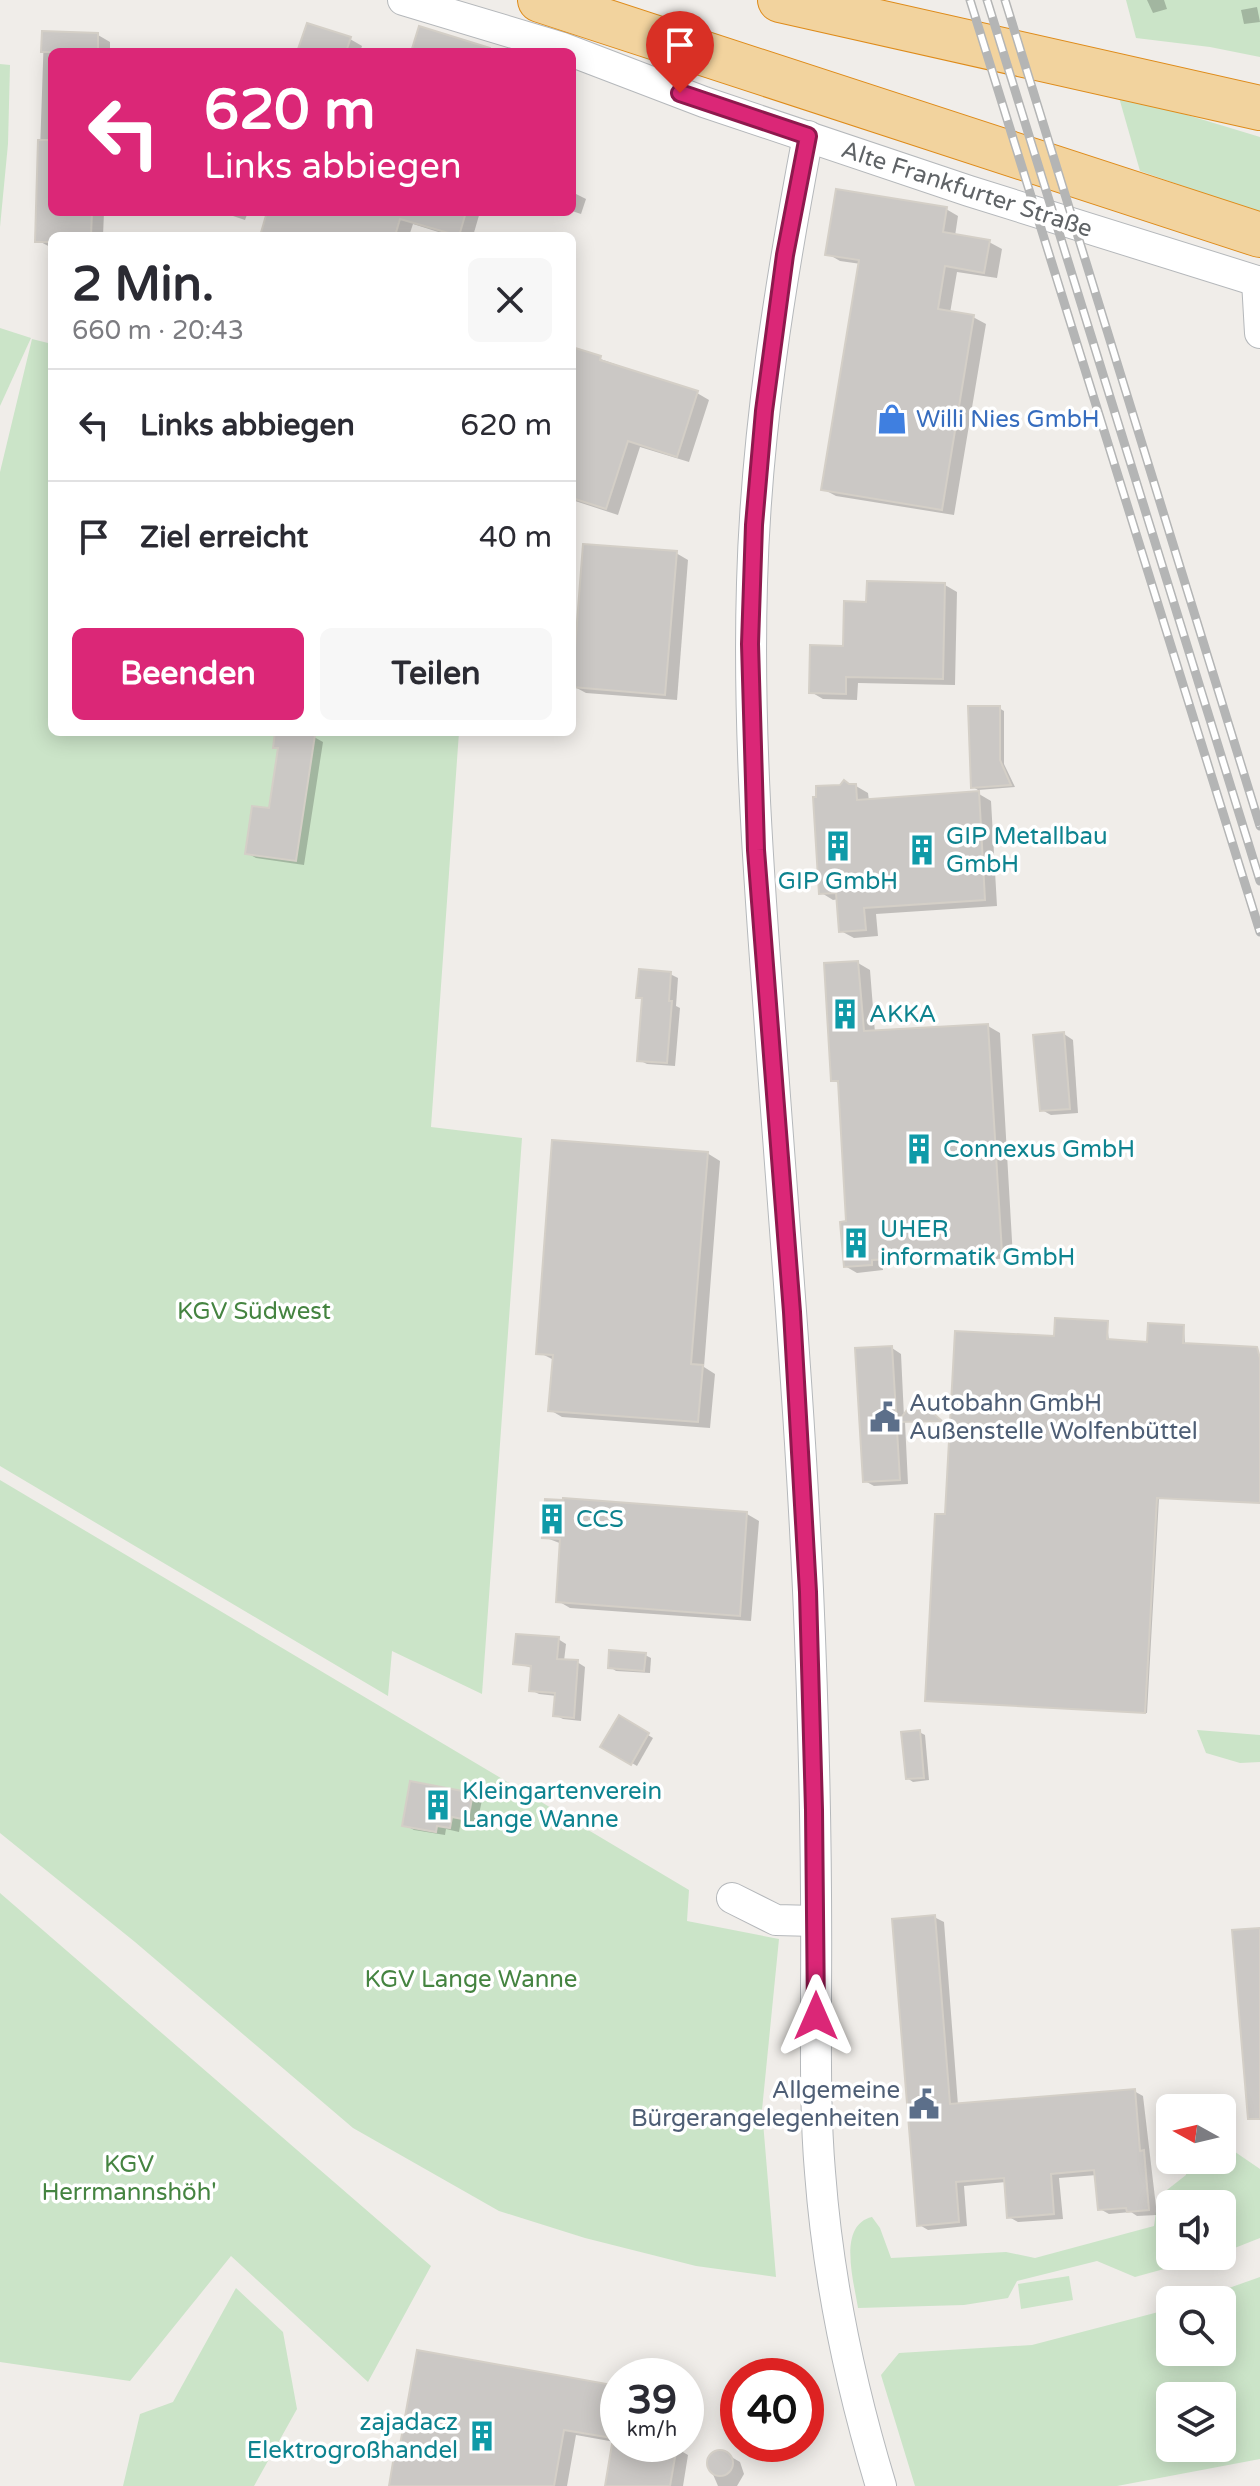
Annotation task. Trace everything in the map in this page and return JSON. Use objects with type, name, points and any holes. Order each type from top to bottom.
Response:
[{"type":"highway","points":[[540,0],[1260,235]]},
{"type":"highway","points":[[780,0],[1260,108]]},
{"type":"street","name":"Alte Frankfurter Straße","points":[[403,0],[563,48]]},
{"type":"street","name":"Alte Frankfurter Straße","points":[[576,53],[692,98],[983,195],[1259,282]]},
{"type":"street","points":[[808,136],[785,255],[764,411],[754,525],[750,644],[756,850],[793,1328],[808,1592],[817,2127],[830,2258],[849,2369],[881,2486]]},
{"type":"street","points":[[1259,282],[1260,333]]},
{"type":"street","points":[[732,1898],[776,1920],[815,1921]]},
{"type":"green space","points":[[1126,0],[1260,0],[1260,57],[1136,38]]},
{"type":"green space","points":[[0,64],[10,65],[8,144],[0,227]]},
{"type":"green space","points":[[1118,94],[1260,137],[1260,213],[1140,171]]},
{"type":"green space","points":[[0,328],[31,338],[0,406]]},
{"type":"green space","name":"KGV Südwest","points":[[32,339],[48,343],[48,736],[459,736],[431,1127],[522,1138],[482,1694],[392,1651],[388,1696],[0,1466],[0,472]]},
{"type":"green space","name":"KGV Lange Wanne","points":[[0,1480],[689,1890],[687,1921],[779,1939],[762,2110],[776,2277],[696,2266],[585,2238],[499,2211],[353,2128],[135,1942],[0,1833]]},
{"type":"green space","points":[[1197,1730],[1260,1735],[1260,1762],[1240,1763],[1206,1753]]},
{"type":"green space","name":"KGV Herrmannshöh'","points":[[0,1893],[431,2266],[368,2382],[231,2256],[130,2381],[0,2362]]},
{"type":"green space","points":[[1236,2153],[1260,2169],[1260,2238],[1236,2247],[1236,2190],[1167,2190],[1186,2175],[1236,2174]]},
{"type":"green space","points":[[1156,2212],[1156,2270],[1160,2270],[1135,2277],[1097,2261],[1017,2281],[1008,2298],[964,2305],[858,2308],[851,2270],[851,2242],[861,2222],[872,2217],[880,2228],[891,2258],[1006,2252],[1035,2258],[1154,2226]]},
{"type":"green space","points":[[1069,2276],[1073,2300],[1021,2309],[1018,2284]]},
{"type":"green space","points":[[1260,2277],[1260,2459],[1117,2486],[915,2486],[881,2375],[899,2353],[1032,2345],[1156,2313],[1156,2366],[1236,2366],[1235,2286]]},
{"type":"green space","points":[[236,2288],[283,2332],[297,2409],[254,2486],[123,2486],[140,2414],[173,2402]]},
{"type":"building","points":[[307,23],[351,37],[347,48],[298,48]]},
{"type":"building","points":[[419,26],[490,48],[412,48]]},
{"type":"building","points":[[42,31],[98,33],[98,48],[48,48],[48,52],[41,52]]},
{"type":"building","points":[[38,140],[48,140],[48,216],[92,216],[91,232],[48,232],[48,242],[35,242]]},
{"type":"building","points":[[836,189],[947,207],[943,232],[990,240],[984,273],[945,266],[938,309],[974,315],[942,510],[821,490],[859,260],[825,255]]},
{"type":"building","points":[[266,216],[465,216],[460,232],[445,232],[400,219],[396,232],[261,232]]},
{"type":"building","points":[[576,348],[601,356],[600,360],[698,391],[677,457],[628,441],[606,509],[576,499]]},
{"type":"building","points":[[583,544],[677,551],[665,695],[576,687],[576,635]]},
{"type":"building","points":[[867,581],[945,583],[943,679],[846,677],[846,694],[809,693],[810,645],[843,646],[844,601],[866,602]]},
{"type":"building","points":[[968,706],[1000,706],[1000,760],[1011,785],[971,788]]},
{"type":"building","points":[[274,736],[315,736],[296,861],[245,854],[252,806],[269,808],[278,748],[273,748]]},
{"type":"building","name":"GIP Metallbau GmbH","points":[[844,780],[856,784],[857,800],[979,791],[985,900],[864,908],[866,930],[839,932],[836,893],[819,894],[813,797],[816,797],[816,786],[840,785]]},
{"type":"building","name":"Connexus GmbH","points":[[858,961],[864,1031],[988,1024],[1002,1253],[872,1260],[872,1265],[844,1267],[840,1222],[846,1221],[838,1081],[831,1081],[824,963]]},
{"type":"building","points":[[639,969],[671,972],[667,1063],[637,1061],[642,998],[636,998]]},
{"type":"building","points":[[1064,1032],[1070,1109],[1040,1111],[1033,1035]]},
{"type":"building","points":[[552,1140],[708,1152],[691,1364],[703,1365],[698,1422],[548,1411],[553,1355],[536,1354]]},
{"type":"building","points":[[1055,1318],[1108,1321],[1107,1339],[1147,1342],[1148,1323],[1184,1325],[1183,1343],[1257,1347],[1260,1358],[1260,1503],[1157,1498],[1145,1713],[925,1701],[935,1514],[945,1514],[955,1331],[1054,1336]]},
{"type":"building","name":"Autobahn GmbH Außenstelle Wolfenbüttel","points":[[892,1346],[900,1480],[863,1482],[855,1348]]},
{"type":"building","points":[[916,1398],[942,1421],[898,1422]]},
{"type":"building","points":[[545,1499],[747,1512],[740,1616],[556,1602],[560,1539],[542,1538]]},
{"type":"building","points":[[516,1634],[559,1637],[557,1659],[578,1660],[574,1718],[553,1716],[555,1693],[529,1691],[531,1666],[513,1664]]},
{"type":"building","points":[[609,1650],[646,1653],[644,1671],[608,1668]]},
{"type":"building","points":[[619,1715],[649,1733],[631,1765],[600,1747]]},
{"type":"building","points":[[920,1730],[924,1778],[906,1779],[901,1732]]},
{"type":"building","name":"Kleingartenverein Lange Wanne","points":[[410,1781],[473,1793],[468,1820],[452,1817],[450,1828],[437,1826],[436,1832],[402,1826]]},
{"type":"building","points":[[935,1915],[950,2104],[1135,2089],[1149,2210],[1098,2210],[1094,2170],[1051,2174],[1054,2214],[1007,2218],[1004,2178],[956,2182],[959,2222],[917,2226],[892,1919]]},
{"type":"building","points":[[1260,1928],[1260,2119],[1248,2119],[1232,1930]]},
{"type":"building","points":[[417,2350],[600,2383],[600,2436],[564,2430],[554,2486],[389,2486],[396,2444],[400,2445]]},
{"type":"building","points":[[720,2450],[720,2462],[733,2462],[729,2472],[720,2476],[711,2472],[707,2463],[711,2454]]},
{"type":"building","points":[[609,2462],[674,2462],[670,2486],[605,2486]]},
{"type":"railway","points":[[970,0],[1260,932]]},
{"type":"railway","points":[[987,0],[1260,881]]},
{"type":"railway","points":[[1005,0],[1260,826]]},
{"type":"place","name":"Willi Nies GmbH","points":[[892,419]]},
{"type":"place","name":"GIP GmbH","points":[[838,846]]},
{"type":"place","name":"GIP Metallbau GmbH","points":[[922,850]]},
{"type":"place","name":"AKKA","points":[[845,1014]]},
{"type":"place","name":"Connexus GmbH","points":[[919,1149]]},
{"type":"place","name":"UHER informatik GmbH","points":[[856,1243]]},
{"type":"place","name":"Autobahn GmbH Außenstelle Wolfenbüttel","points":[[885,1417]]},
{"type":"place","name":"CCS","points":[[552,1519]]},
{"type":"place","name":"Kleingartenverein Lange Wanne","points":[[438,1805]]},
{"type":"place","name":"Allgemeine Bürgerangelegenheiten","points":[[924,2104]]},
{"type":"place","name":"zajadacz Elektrogroßhandel","points":[[482,2436]]},
{"type":"route","points":[[680,93],[808,136],[785,255],[764,411],[754,525],[750,644],[756,850],[792,1312],[808,1592],[816,2016]]}]
